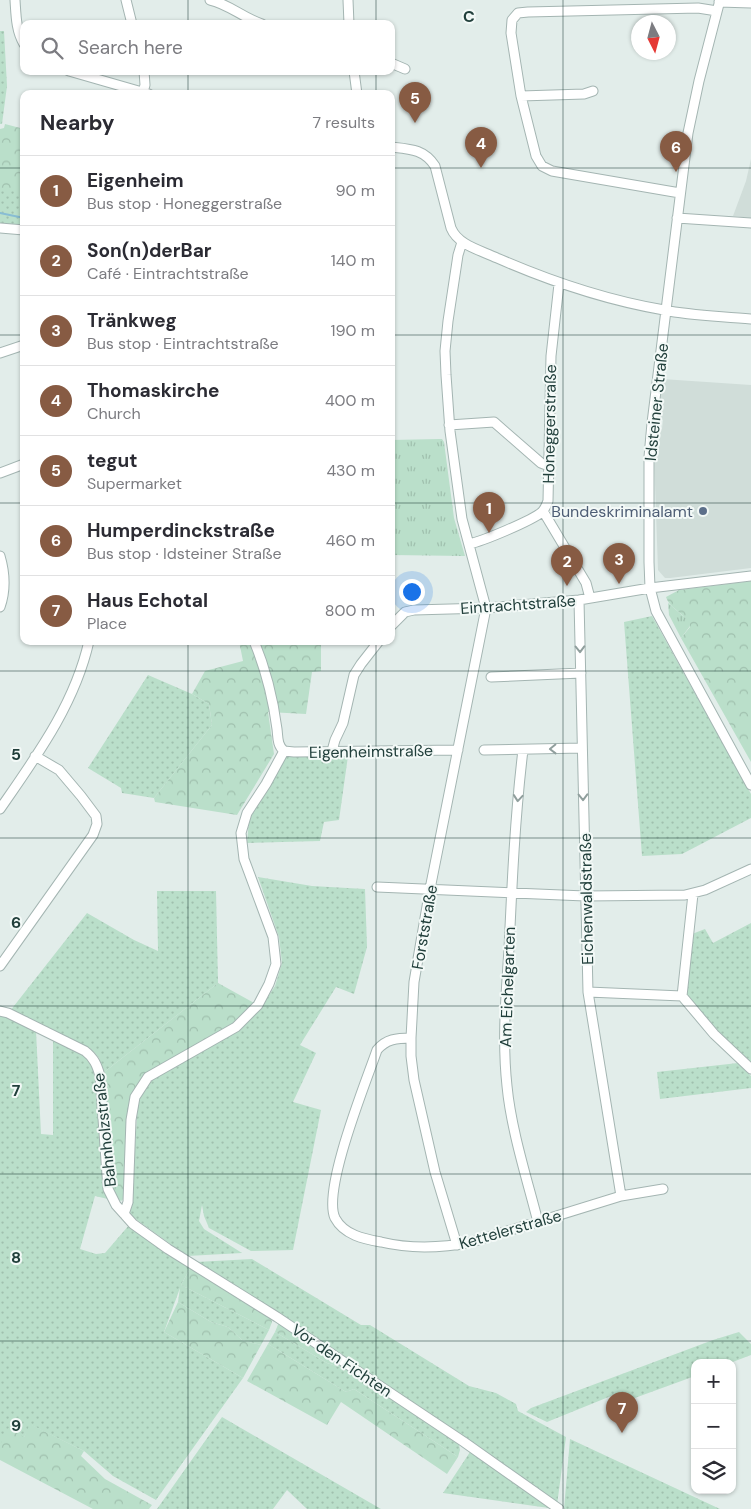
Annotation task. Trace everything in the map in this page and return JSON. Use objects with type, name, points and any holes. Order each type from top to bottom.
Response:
[{"type":"street","points":[[15,0],[16,22],[20,33]]},
{"type":"street","points":[[126,0],[131,20]]},
{"type":"street","points":[[210,0],[232,4],[253,20]]},
{"type":"street","points":[[348,0],[349,20]]},
{"type":"street","points":[[680,193],[552,171],[538,162],[521,96],[511,33],[512,20],[518,13],[698,8],[718,4],[751,3]]},
{"type":"street","name":"Idsteiner Straße","points":[[718,4],[693,106],[685,150],[653,414],[649,457],[650,588],[656,611],[751,784]]},
{"type":"street","points":[[395,65],[405,70]]},
{"type":"street","points":[[83,75],[136,90]]},
{"type":"street","points":[[144,75],[146,90]]},
{"type":"street","points":[[355,75],[356,90]]},
{"type":"street","points":[[521,96],[584,94],[593,91]]},
{"type":"street","points":[[395,148],[417,151],[430,158],[435,166],[450,228],[453,234],[462,242],[560,284],[591,294],[666,311],[751,319]]},
{"type":"street","points":[[677,218],[751,223]]},
{"type":"street","points":[[0,228],[20,230]]},
{"type":"street","points":[[462,242],[449,311],[445,350],[450,425],[462,519],[486,608]]},
{"type":"street","name":"Honeggerstraße","points":[[543,511],[548,502],[551,356],[560,284]]},
{"type":"street","points":[[0,353],[20,346]]},
{"type":"street","points":[[450,425],[494,422],[540,463],[548,466]]},
{"type":"street","points":[[0,473],[20,466]]},
{"type":"street","points":[[469,544],[489,538],[543,511],[586,583],[590,598]]},
{"type":"street","points":[[0,556],[4,578],[0,607]]},
{"type":"street","name":"Eintrachtstraße","points":[[395,622],[405,612],[414,610],[486,608],[579,600],[650,588],[751,576]]},
{"type":"street","name":"Eichenwaldstraße","points":[[579,600],[588,992],[621,1196]]},
{"type":"street","name":"Forststraße","points":[[457,1245],[435,1172],[414,1080],[411,1038],[414,982],[430,889],[486,608]]},
{"type":"street","points":[[0,809],[72,696],[82,670],[88,645]]},
{"type":"street","points":[[124,1214],[128,1202],[131,1120],[135,1097],[148,1077],[236,1027],[258,1005],[269,984],[276,964],[273,937],[244,859],[241,833],[247,813],[266,784],[284,750],[278,744],[274,706],[267,675],[256,645]]},
{"type":"street","points":[[332,751],[334,740],[342,723],[354,675],[376,645]]},
{"type":"street","points":[[491,677],[581,673]]},
{"type":"street","points":[[484,750],[582,748]]},
{"type":"street","name":"Eigenheimstraße","points":[[284,750],[294,752],[458,750]]},
{"type":"street","name":"Am Eichelgarten","points":[[523,750],[511,892],[505,1015],[505,1060],[507,1088],[538,1222]]},
{"type":"street","points":[[0,966],[93,835],[97,824],[96,816],[59,770],[35,756]]},
{"type":"street","points":[[377,887],[586,896],[693,894],[751,869]]},
{"type":"street","points":[[693,894],[682,996],[714,1034],[751,1070]]},
{"type":"street","points":[[588,992],[682,996]]},
{"type":"street","name":"Bahnholzstraße","points":[[0,1011],[8,1013],[85,1051],[97,1064],[100,1076],[108,1189],[124,1214]]},
{"type":"street","name":"Kettelerstraße","points":[[411,1038],[390,1040],[382,1043],[377,1050],[338,1166],[333,1209],[335,1218],[350,1233],[364,1239],[414,1246],[457,1245],[621,1196],[663,1189]]},
{"type":"street","name":"Vor den Fichten","points":[[124,1214],[128,1220],[168,1249],[277,1317],[464,1442],[559,1509]]},
{"type":"shaded area","points":[[751,159],[751,218],[733,216],[746,181]]},
{"type":"shaded area","name":"Bundeskriminalamt","points":[[662,379],[751,385],[751,568],[670,578],[665,578],[658,570],[654,455],[656,432],[662,429],[663,420],[658,417]]},
{"type":"green space","points":[[0,31],[4,31],[7,86],[2,124],[0,124]]},
{"type":"green space","points":[[5,124],[20,128],[20,189],[0,189],[0,129],[4,128]]},
{"type":"green space","points":[[0,189],[20,189],[20,230],[0,228]]},
{"type":"green space","points":[[442,439],[444,442],[454,518],[465,556],[395,555],[395,440]]},
{"type":"green space","points":[[751,581],[751,762],[681,638],[690,627],[686,618],[671,605],[666,597],[679,590]]},
{"type":"green space","points":[[668,603],[689,621],[690,626],[681,638],[669,615]]},
{"type":"green space","points":[[652,616],[751,794],[751,818],[682,854],[642,856],[624,622]]},
{"type":"green space","points":[[240,645],[321,645],[321,671],[312,672],[306,714],[268,712],[274,754],[237,815],[155,802],[154,798],[212,725],[209,704],[192,694],[205,671],[243,661]]},
{"type":"green space","points":[[148,675],[192,694],[209,704],[212,725],[154,798],[122,793],[121,788],[88,768]]},
{"type":"green space","points":[[285,756],[348,756],[339,820],[324,822],[320,841],[247,843],[249,820]]},
{"type":"green space","points":[[258,877],[312,886],[365,889],[367,947],[354,994],[336,987],[300,1045],[316,1053],[293,1102],[321,1110],[293,1250],[251,1251],[209,1228],[202,1205],[199,1221],[204,1229],[242,1253],[187,1256],[130,1215],[139,1098],[149,1081],[262,1006],[275,986],[282,963],[279,937]]},
{"type":"green space","points":[[157,891],[216,891],[218,983],[103,1073],[99,1058],[94,1052],[10,1011],[87,913],[134,940],[158,951]]},
{"type":"green space","points":[[751,923],[751,1066],[714,1031],[685,994],[692,934],[705,929],[713,943]]},
{"type":"green space","points":[[218,983],[256,1004],[234,1025],[146,1077],[133,1096],[126,1197],[121,1201],[114,1196],[110,1185],[103,1073]]},
{"type":"green space","points":[[0,1014],[36,1031],[41,1134],[53,1135],[53,1038],[90,1057],[95,1065],[108,1199],[95,1196],[80,1249],[96,1254],[105,1253],[130,1224],[192,1265],[181,1285],[269,1330],[261,1345],[242,1340],[228,1327],[211,1322],[178,1302],[180,1288],[164,1332],[243,1378],[156,1500],[113,1476],[84,1451],[31,1425],[24,1437],[0,1445]]},
{"type":"green space","points":[[738,1063],[751,1076],[751,1088],[660,1099],[657,1072]]},
{"type":"green space","points":[[252,1259],[361,1325],[370,1325],[469,1386],[496,1393],[516,1404],[518,1411],[566,1437],[557,1505],[196,1262]]},
{"type":"green space","points":[[192,1265],[271,1316],[272,1322],[269,1330],[181,1285]]},
{"type":"green space","points":[[178,1302],[211,1322],[228,1327],[242,1340],[261,1345],[243,1378],[164,1332]]},
{"type":"green space","points":[[279,1322],[355,1372],[327,1363],[275,1332]]},
{"type":"green space","points":[[275,1332],[327,1363],[355,1372],[459,1444],[458,1457],[354,1389],[346,1392],[268,1344]]},
{"type":"green space","points":[[739,1332],[751,1344],[751,1355],[736,1361],[736,1359],[691,1359],[691,1377],[621,1403],[616,1394],[547,1422],[526,1412],[531,1408]]},
{"type":"green space","points":[[268,1344],[346,1392],[354,1389],[458,1457],[447,1474],[341,1402],[327,1425],[247,1381]]},
{"type":"green space","points":[[222,1417],[381,1509],[307,1509],[287,1490],[273,1509],[157,1509]]},
{"type":"green space","points":[[30,1424],[84,1451],[81,1456],[105,1479],[152,1505],[149,1509],[93,1509],[0,1460],[0,1445],[8,1428],[24,1437]]},
{"type":"green space","points":[[570,1439],[720,1509],[564,1509]]},
{"type":"green space","points":[[470,1452],[556,1509],[443,1493]]},
{"type":"waterway","points":[[0,213],[20,217]]},
{"type":"place","name":"tegut","points":[[415,123]]},
{"type":"place","name":"Thomaskirche","points":[[481,168]]},
{"type":"place","name":"Humperdinckstraße","points":[[676,172]]},
{"type":"place","name":"Bundeskriminalamt","points":[[703,511]]},
{"type":"place","name":"Eigenheim","points":[[489,533]]},
{"type":"place","name":"Tränkweg","points":[[619,584]]},
{"type":"place","name":"Son(n)derBar","points":[[567,586]]},
{"type":"place","name":"Haus Echotal","points":[[622,1433]]}]
